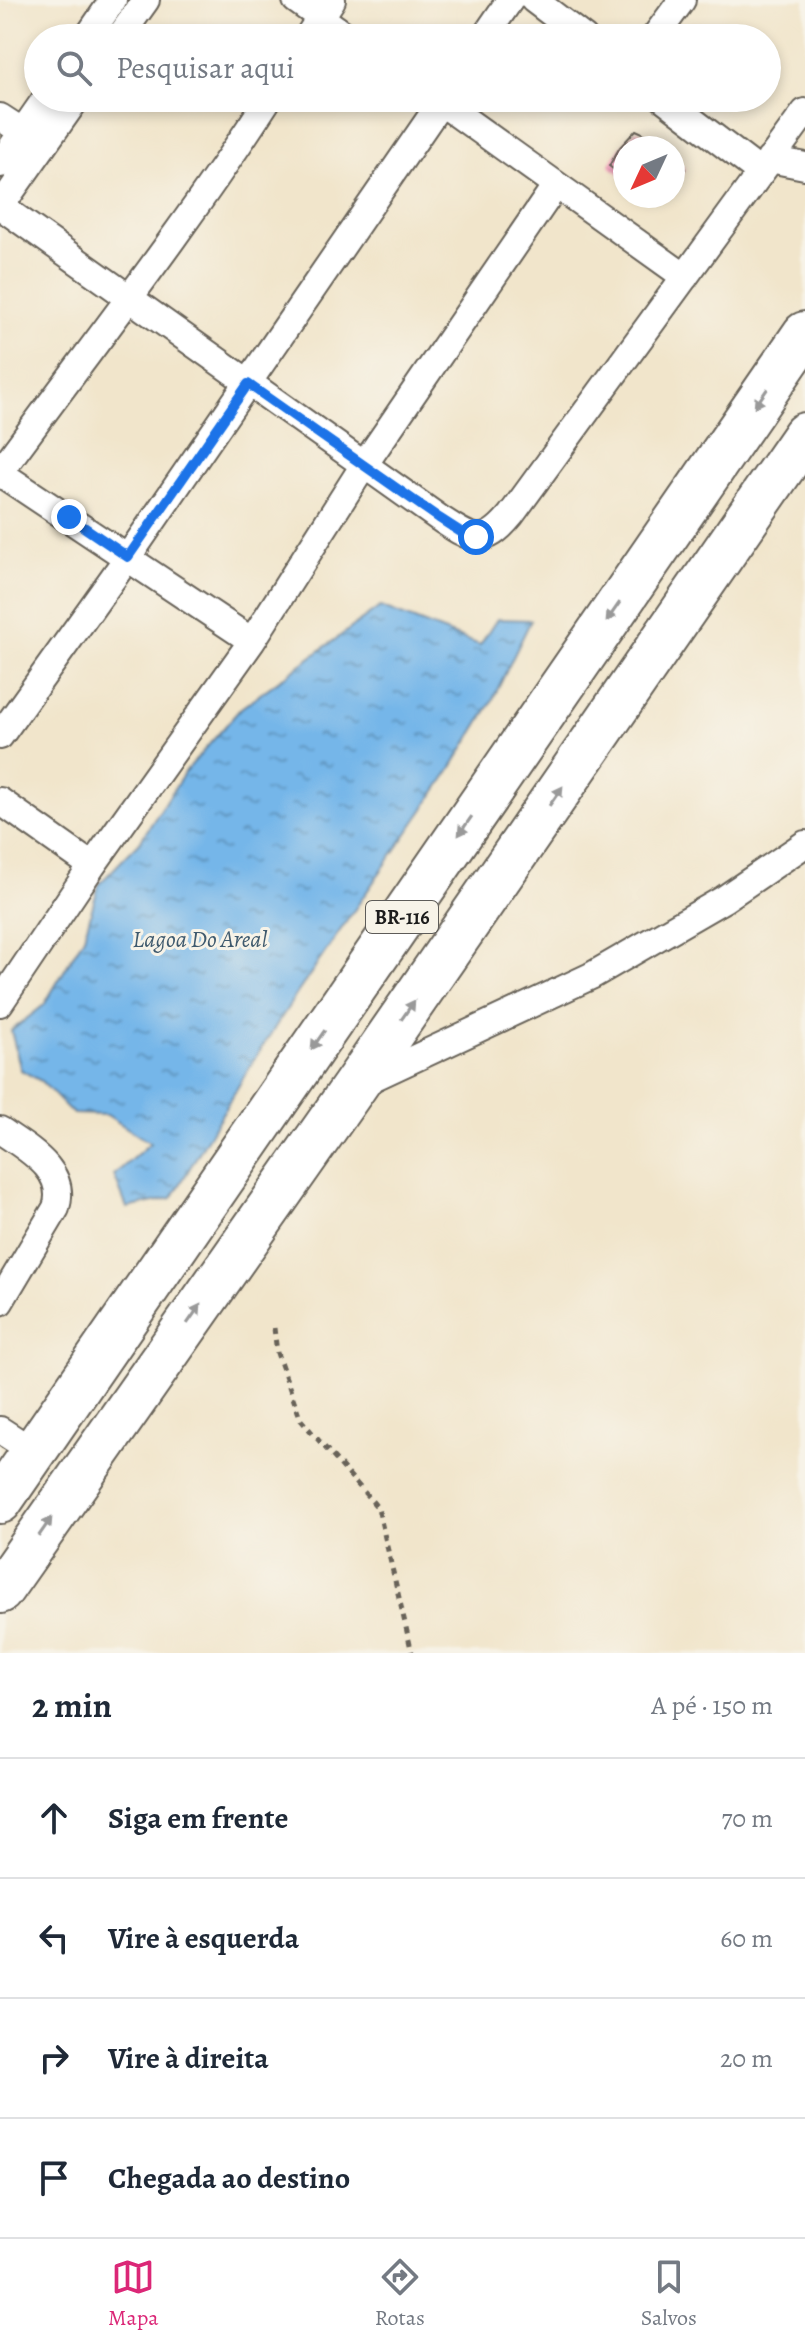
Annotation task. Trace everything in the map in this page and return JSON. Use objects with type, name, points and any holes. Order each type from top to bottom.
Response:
[{"type":"highway","name":"BR-116","points":[[0,1501],[17,1441],[805,334]]},
{"type":"highway","points":[[0,1591],[354,1087],[805,435]]},
{"type":"street","points":[[97,24],[113,0]]},
{"type":"street","points":[[129,24],[146,0]]},
{"type":"street","points":[[296,0],[319,18]]},
{"type":"street","points":[[494,24],[510,0]]},
{"type":"street","points":[[534,0],[566,24]]},
{"type":"street","points":[[664,24],[682,0]]},
{"type":"street","points":[[41,112],[33,138],[0,207],[467,536],[483,537],[492,534],[511,515],[805,112]]},
{"type":"street","points":[[0,164],[62,112]]},
{"type":"street","points":[[252,641],[0,472],[130,300],[260,112]]},
{"type":"street","points":[[0,736],[248,384],[431,112]]},
{"type":"street","points":[[458,112],[685,277]]},
{"type":"street","points":[[684,112],[765,165],[805,166]]},
{"type":"street","points":[[0,117],[33,138]]},
{"type":"street","points":[[0,1003],[92,866],[252,641],[364,465],[556,185]]},
{"type":"street","points":[[0,801],[92,866]]},
{"type":"street","points":[[354,1087],[591,976],[724,899],[805,844]]},
{"type":"street","points":[[0,1130],[51,1170],[59,1188],[56,1208],[0,1302]]},
{"type":"path","points":[[274,1328],[277,1353],[301,1420],[378,1508],[412,1653]]},
{"type":"water","name":"Lagoa Do Areal","points":[[380,607],[480,645],[497,619],[531,620],[490,705],[449,772],[255,1058],[172,1198],[127,1208],[114,1175],[150,1143],[107,1115],[73,1114],[41,1081],[21,1070],[11,1031],[44,1005],[84,937],[99,884],[139,843],[185,772],[241,708]]},
{"type":"building","points":[[636,130],[648,136],[630,136]]},
{"type":"route","points":[[69,517],[128,557],[248,384],[439,518],[467,536],[476,537]]}]
